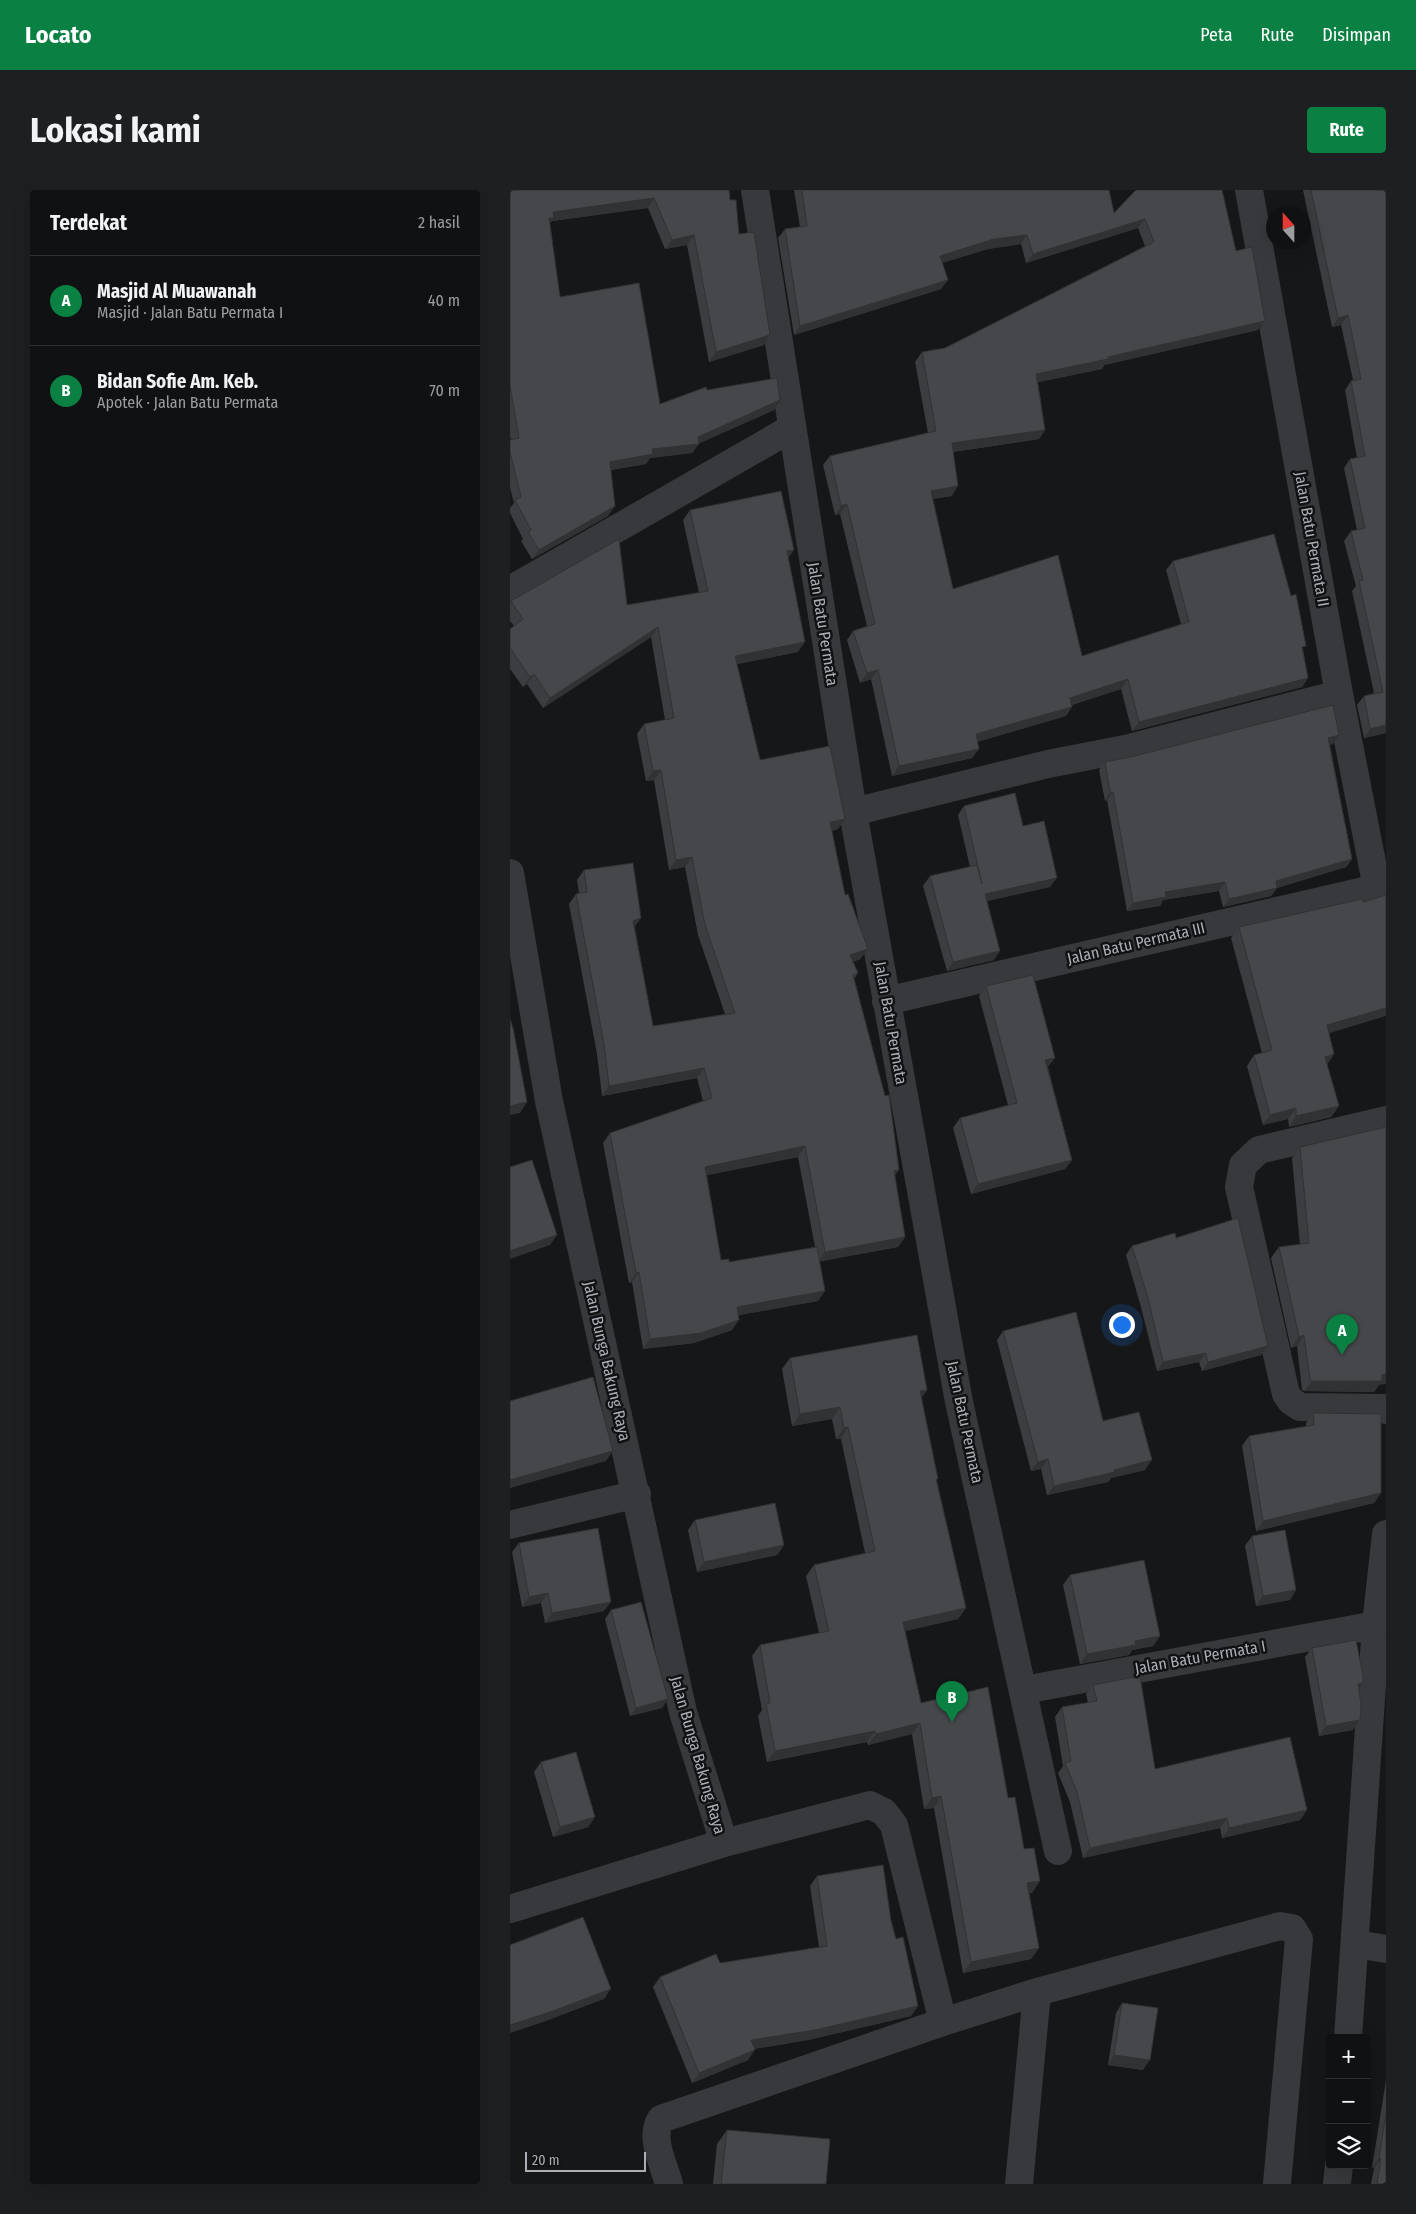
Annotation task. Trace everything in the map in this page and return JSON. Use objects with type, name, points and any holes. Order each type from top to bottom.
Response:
[{"type":"street","name":"Jalan Batu Permata","points":[[755,190],[853,812],[959,1402],[1058,1851]]},
{"type":"street","name":"Jalan Batu Permata II","points":[[1249,190],[1339,694],[1381,887]]},
{"type":"street","points":[[510,590],[792,428]]},
{"type":"street","points":[[853,812],[1048,764],[1125,749],[1339,694]]},
{"type":"street","name":"Jalan Bunga Bakung Raya","points":[[510,873],[549,1101],[637,1494],[683,1712],[724,1844]]},
{"type":"street","name":"Jalan Batu Permata III","points":[[886,1001],[1381,887]]},
{"type":"street","points":[[1386,1120],[1259,1150],[1243,1165],[1239,1187],[1286,1394],[1290,1401],[1300,1407],[1383,1408],[1386,1410]]},
{"type":"street","points":[[510,1525],[637,1494]]},
{"type":"street","points":[[1348,2034],[1376,1625],[1386,1534]]},
{"type":"street","name":"Jalan Batu Permata I","points":[[1024,1690],[1376,1625]]},
{"type":"street","points":[[510,1909],[724,1844],[870,1805],[884,1812],[894,1825],[943,2022]]},
{"type":"street","points":[[669,2184],[656,2138],[656,2127],[661,2119],[943,2022],[1037,1992],[1280,1926],[1292,1928],[1299,1939],[1277,2184]]},
{"type":"street","points":[[1354,1944],[1386,1949]]},
{"type":"street","points":[[1018,2184],[1037,1992]]},
{"type":"street","points":[[1338,2184],[1339,2169]]},
{"type":"building","points":[[510,190],[729,190],[730,200],[736,200],[739,234],[754,232],[770,335],[716,352],[694,235],[672,240],[654,198],[553,212],[554,218],[549,218],[560,297],[639,283],[660,404],[706,387],[707,390],[777,378],[780,400],[698,437],[699,444],[652,449],[653,454],[610,462],[615,506],[539,550],[528,532],[531,530],[515,500],[521,497],[510,452],[510,440],[519,438],[510,386]]},
{"type":"building","points":[[802,190],[1109,190],[1114,213],[1136,190],[1222,190],[1236,251],[1252,247],[1265,321],[1108,357],[1108,359],[1036,374],[1045,430],[952,443],[958,486],[931,491],[953,589],[1058,555],[1082,656],[1189,622],[1173,561],[1274,534],[1291,596],[1296,594],[1306,646],[1302,647],[1308,678],[1139,722],[1128,679],[1070,698],[1072,707],[976,734],[979,749],[899,766],[878,670],[867,673],[853,631],[875,624],[847,504],[841,506],[830,456],[936,431],[922,352],[945,348],[1154,242],[1145,219],[1033,254],[1027,235],[994,239],[940,256],[948,280],[800,326],[785,229],[807,226]]},
{"type":"building","points":[[1311,190],[1386,190],[1386,725],[1370,729],[1364,696],[1383,692],[1359,581],[1363,580],[1351,531],[1365,528],[1350,459],[1365,456],[1351,381],[1361,379],[1348,315],[1338,318]]},
{"type":"building","points":[[781,491],[794,550],[787,551],[805,642],[735,656],[760,760],[830,746],[845,819],[830,822],[845,895],[848,894],[868,949],[850,955],[858,973],[853,975],[885,1096],[889,1095],[899,1170],[894,1171],[905,1237],[825,1252],[805,1146],[705,1167],[721,1260],[729,1259],[729,1262],[817,1247],[825,1291],[737,1307],[739,1320],[701,1333],[650,1339],[639,1272],[636,1273],[610,1133],[712,1098],[704,1068],[609,1086],[604,1044],[576,894],[587,892],[584,870],[633,863],[641,918],[633,921],[653,1026],[735,1013],[705,925],[692,857],[676,860],[661,770],[653,771],[644,724],[674,718],[658,627],[550,698],[534,674],[530,677],[510,648],[510,629],[523,619],[511,601],[619,539],[627,605],[708,591],[690,510]]},
{"type":"building","points":[[1333,705],[1339,735],[1328,738],[1352,859],[1276,881],[1277,888],[1229,899],[1225,882],[1165,892],[1166,897],[1133,903],[1113,792],[1110,792],[1105,762]]},
{"type":"building","points":[[1015,793],[1023,826],[1044,821],[1057,878],[985,894],[1000,951],[953,962],[930,876],[977,865],[982,884],[964,806]]},
{"type":"building","points":[[1386,895],[1386,1008],[1327,1025],[1334,1054],[1325,1057],[1339,1106],[1296,1116],[1296,1108],[1270,1115],[1254,1055],[1272,1050],[1239,927],[1362,899],[1363,902]]},
{"type":"building","points":[[1033,975],[1055,1058],[1045,1060],[1072,1160],[978,1184],[960,1118],[1017,1103],[986,986]]},
{"type":"building","points":[[510,1019],[527,1102],[510,1106]]},
{"type":"building","points":[[1386,1127],[1386,1374],[1382,1375],[1382,1381],[1312,1381],[1310,1379],[1304,1335],[1299,1337],[1279,1247],[1309,1243],[1300,1147]]},
{"type":"building","points":[[532,1160],[557,1235],[510,1251],[510,1167]]},
{"type":"building","points":[[1238,1218],[1268,1346],[1208,1362],[1206,1353],[1163,1362],[1148,1298],[1132,1246],[1175,1233],[1176,1238]]},
{"type":"building","points":[[1076,1312],[1103,1421],[1139,1412],[1152,1460],[1114,1470],[1115,1472],[1054,1486],[1048,1459],[1038,1462],[1003,1331]]},
{"type":"building","points":[[917,1335],[927,1390],[920,1391],[938,1479],[936,1479],[966,1608],[903,1622],[921,1703],[988,1687],[1008,1798],[1015,1797],[1024,1849],[1034,1848],[1040,1881],[1027,1883],[1039,1948],[971,1962],[941,1796],[932,1798],[920,1723],[876,1734],[875,1731],[775,1751],[766,1704],[770,1703],[760,1645],[829,1631],[814,1565],[875,1551],[848,1427],[844,1428],[840,1407],[800,1414],[790,1358]]},
{"type":"building","points":[[593,1377],[613,1451],[510,1480],[510,1401]]},
{"type":"building","points":[[1313,1413],[1381,1414],[1381,1493],[1263,1521],[1249,1436],[1314,1425]]},
{"type":"building","points":[[775,1503],[784,1545],[704,1562],[695,1520]]},
{"type":"building","points":[[598,1528],[611,1602],[552,1613],[548,1593],[529,1597],[519,1543]]},
{"type":"building","points":[[1285,1530],[1296,1590],[1263,1596],[1252,1536]]},
{"type":"building","points":[[1144,1560],[1160,1636],[1135,1641],[1136,1645],[1087,1654],[1070,1575]]},
{"type":"building","points":[[641,1602],[668,1699],[636,1708],[611,1610]]},
{"type":"building","points":[[1356,1640],[1363,1676],[1363,1683],[1358,1684],[1361,1704],[1360,1720],[1326,1726],[1312,1648]]},
{"type":"building","points":[[1140,1676],[1155,1769],[1290,1737],[1307,1810],[1229,1828],[1227,1818],[1090,1848],[1077,1792],[1065,1763],[1071,1761],[1062,1707],[1097,1701],[1093,1685]]},
{"type":"building","points":[[576,1752],[595,1817],[560,1827],[541,1762]]},
{"type":"building","points":[[883,1865],[891,1921],[896,1939],[903,1937],[918,2006],[815,2030],[751,2040],[755,2050],[699,2073],[660,1977],[716,1954],[720,1963],[827,1946],[817,1876]]},
{"type":"building","points":[[583,1917],[611,1989],[510,2025],[510,1945]]},
{"type":"building","points":[[1122,2003],[1158,2008],[1150,2060],[1114,2055]]},
{"type":"building","points":[[1386,2113],[1386,2184],[1377,2184],[1381,2159],[1379,2158]]},
{"type":"building","points":[[727,2130],[830,2139],[826,2184],[721,2184]]},
{"type":"place","name":"Masjid Al Muawanah","points":[[1342,1355]]},
{"type":"place","name":"Bidan Sofie Am. Keb.","points":[[952,1722]]}]
